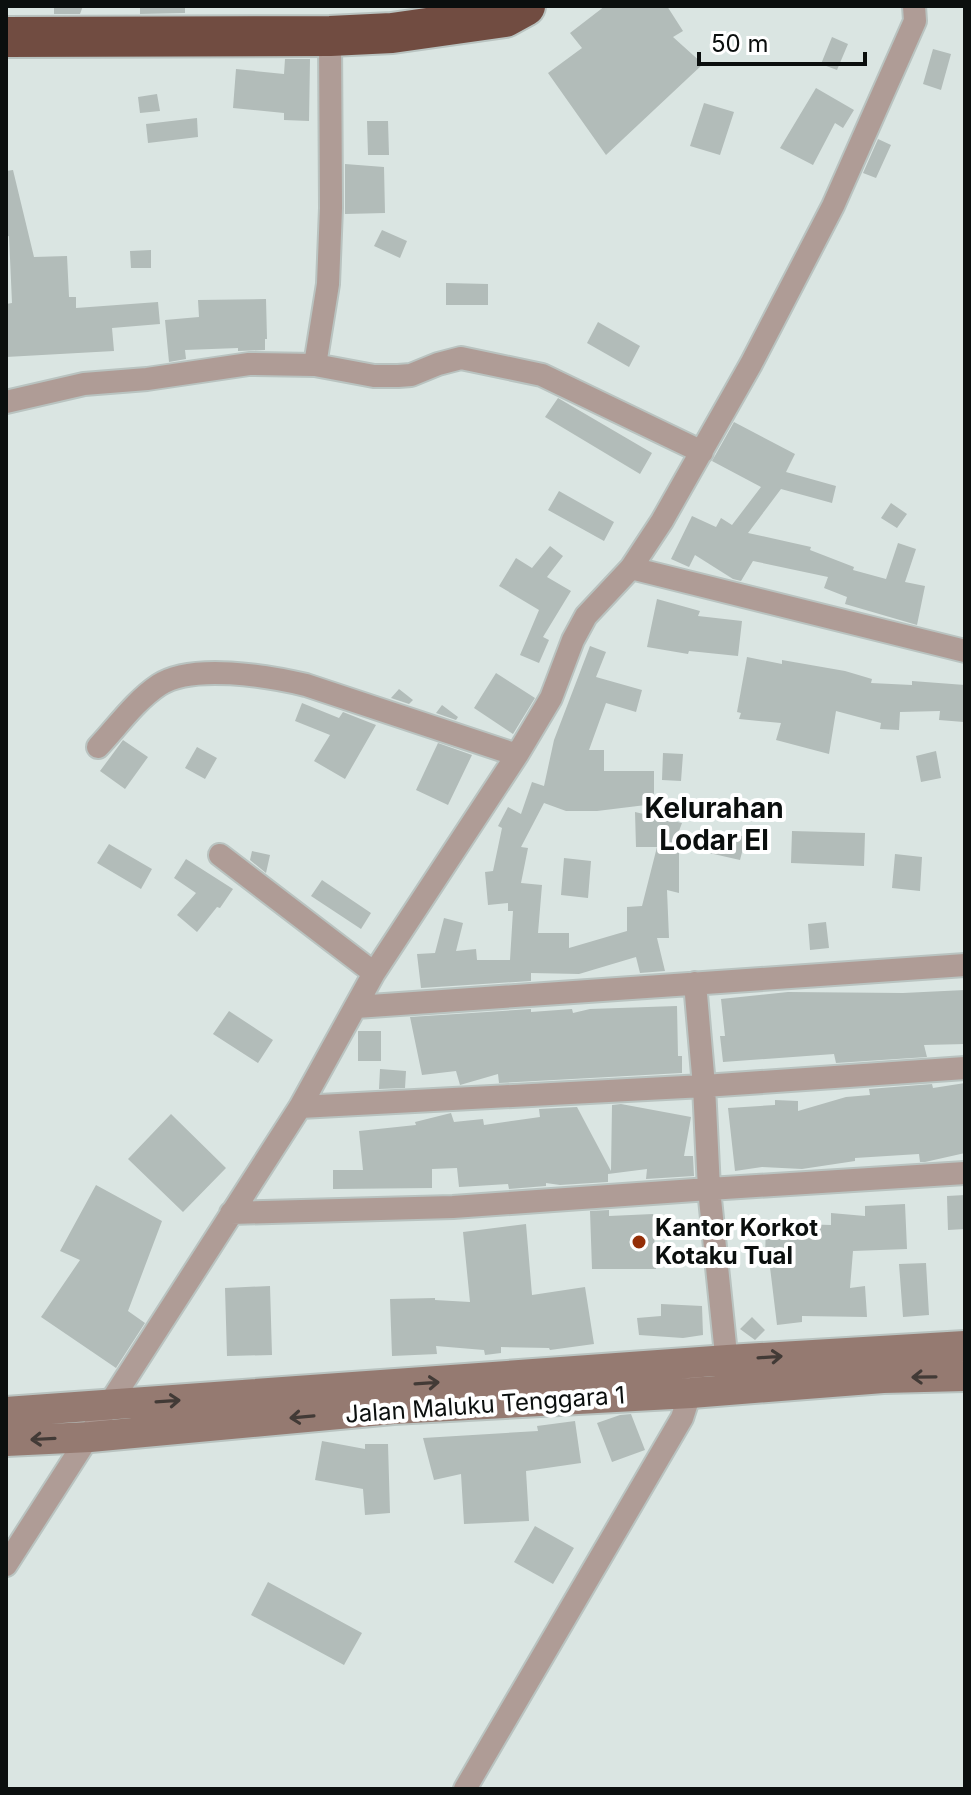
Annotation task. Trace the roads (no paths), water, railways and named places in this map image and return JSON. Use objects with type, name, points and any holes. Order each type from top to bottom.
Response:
[{"type":"highway","points":[[6,37],[392,33],[505,17],[525,6]]},
{"type":"main road","name":"Jalan Maluku Tenggara 1","points":[[6,1441],[90,1437],[393,1409],[965,1346]]},
{"type":"main road","name":"Jalan Maluku Tenggara 1","points":[[728,1374],[883,1378],[965,1376]]},
{"type":"main road","name":"Jalan Maluku Tenggara 1","points":[[6,1412],[694,1378]]},
{"type":"street","points":[[6,1565],[300,1107],[374,973],[517,755],[551,698],[573,640],[586,616],[631,568],[702,452],[833,206],[915,21],[914,6]]},
{"type":"street","points":[[315,365],[328,284],[330,36]]},
{"type":"street","points":[[6,402],[84,384],[147,379],[249,364],[315,365],[374,376],[398,376],[411,375],[461,358],[542,375],[702,452]]},
{"type":"street","points":[[631,568],[965,651]]},
{"type":"street","points":[[98,747],[160,684],[176,676],[196,673],[271,677],[306,685],[517,755]]},
{"type":"street","points":[[220,855],[374,973]]},
{"type":"street","points":[[356,1007],[965,965]]},
{"type":"street","points":[[695,983],[709,1189],[728,1374]]},
{"type":"street","points":[[300,1107],[704,1086],[965,1068]]},
{"type":"street","points":[[231,1213],[453,1207],[965,1173]]},
{"type":"street","points":[[465,1789],[682,1418],[694,1378]]},
{"type":"place","name":"Kantor Korkot Kotaku Tual","points":[[639,1242]]},
{"type":"district","name":"Kelurahan Lodar El","points":[[714,824]]}]
